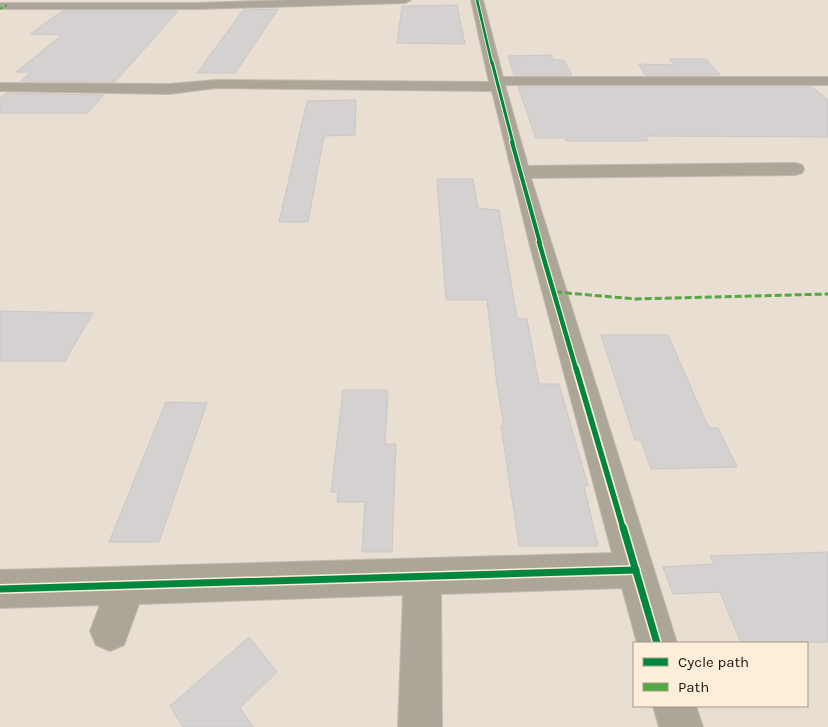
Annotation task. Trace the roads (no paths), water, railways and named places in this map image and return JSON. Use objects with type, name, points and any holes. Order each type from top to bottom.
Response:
[{"type":"street","points":[[7,4],[198,6],[405,0]]},
{"type":"street","points":[[477,0],[496,84],[520,172],[657,642]]},
{"type":"street","points":[[0,87],[169,89],[225,84],[828,81]]},
{"type":"street","points":[[520,172],[795,169]]},
{"type":"street","points":[[0,589],[636,570]]},
{"type":"street","points":[[420,727],[422,576]]},
{"type":"street","points":[[110,631],[127,585]]},
{"type":"street","points":[[675,707],[681,727]]}]
